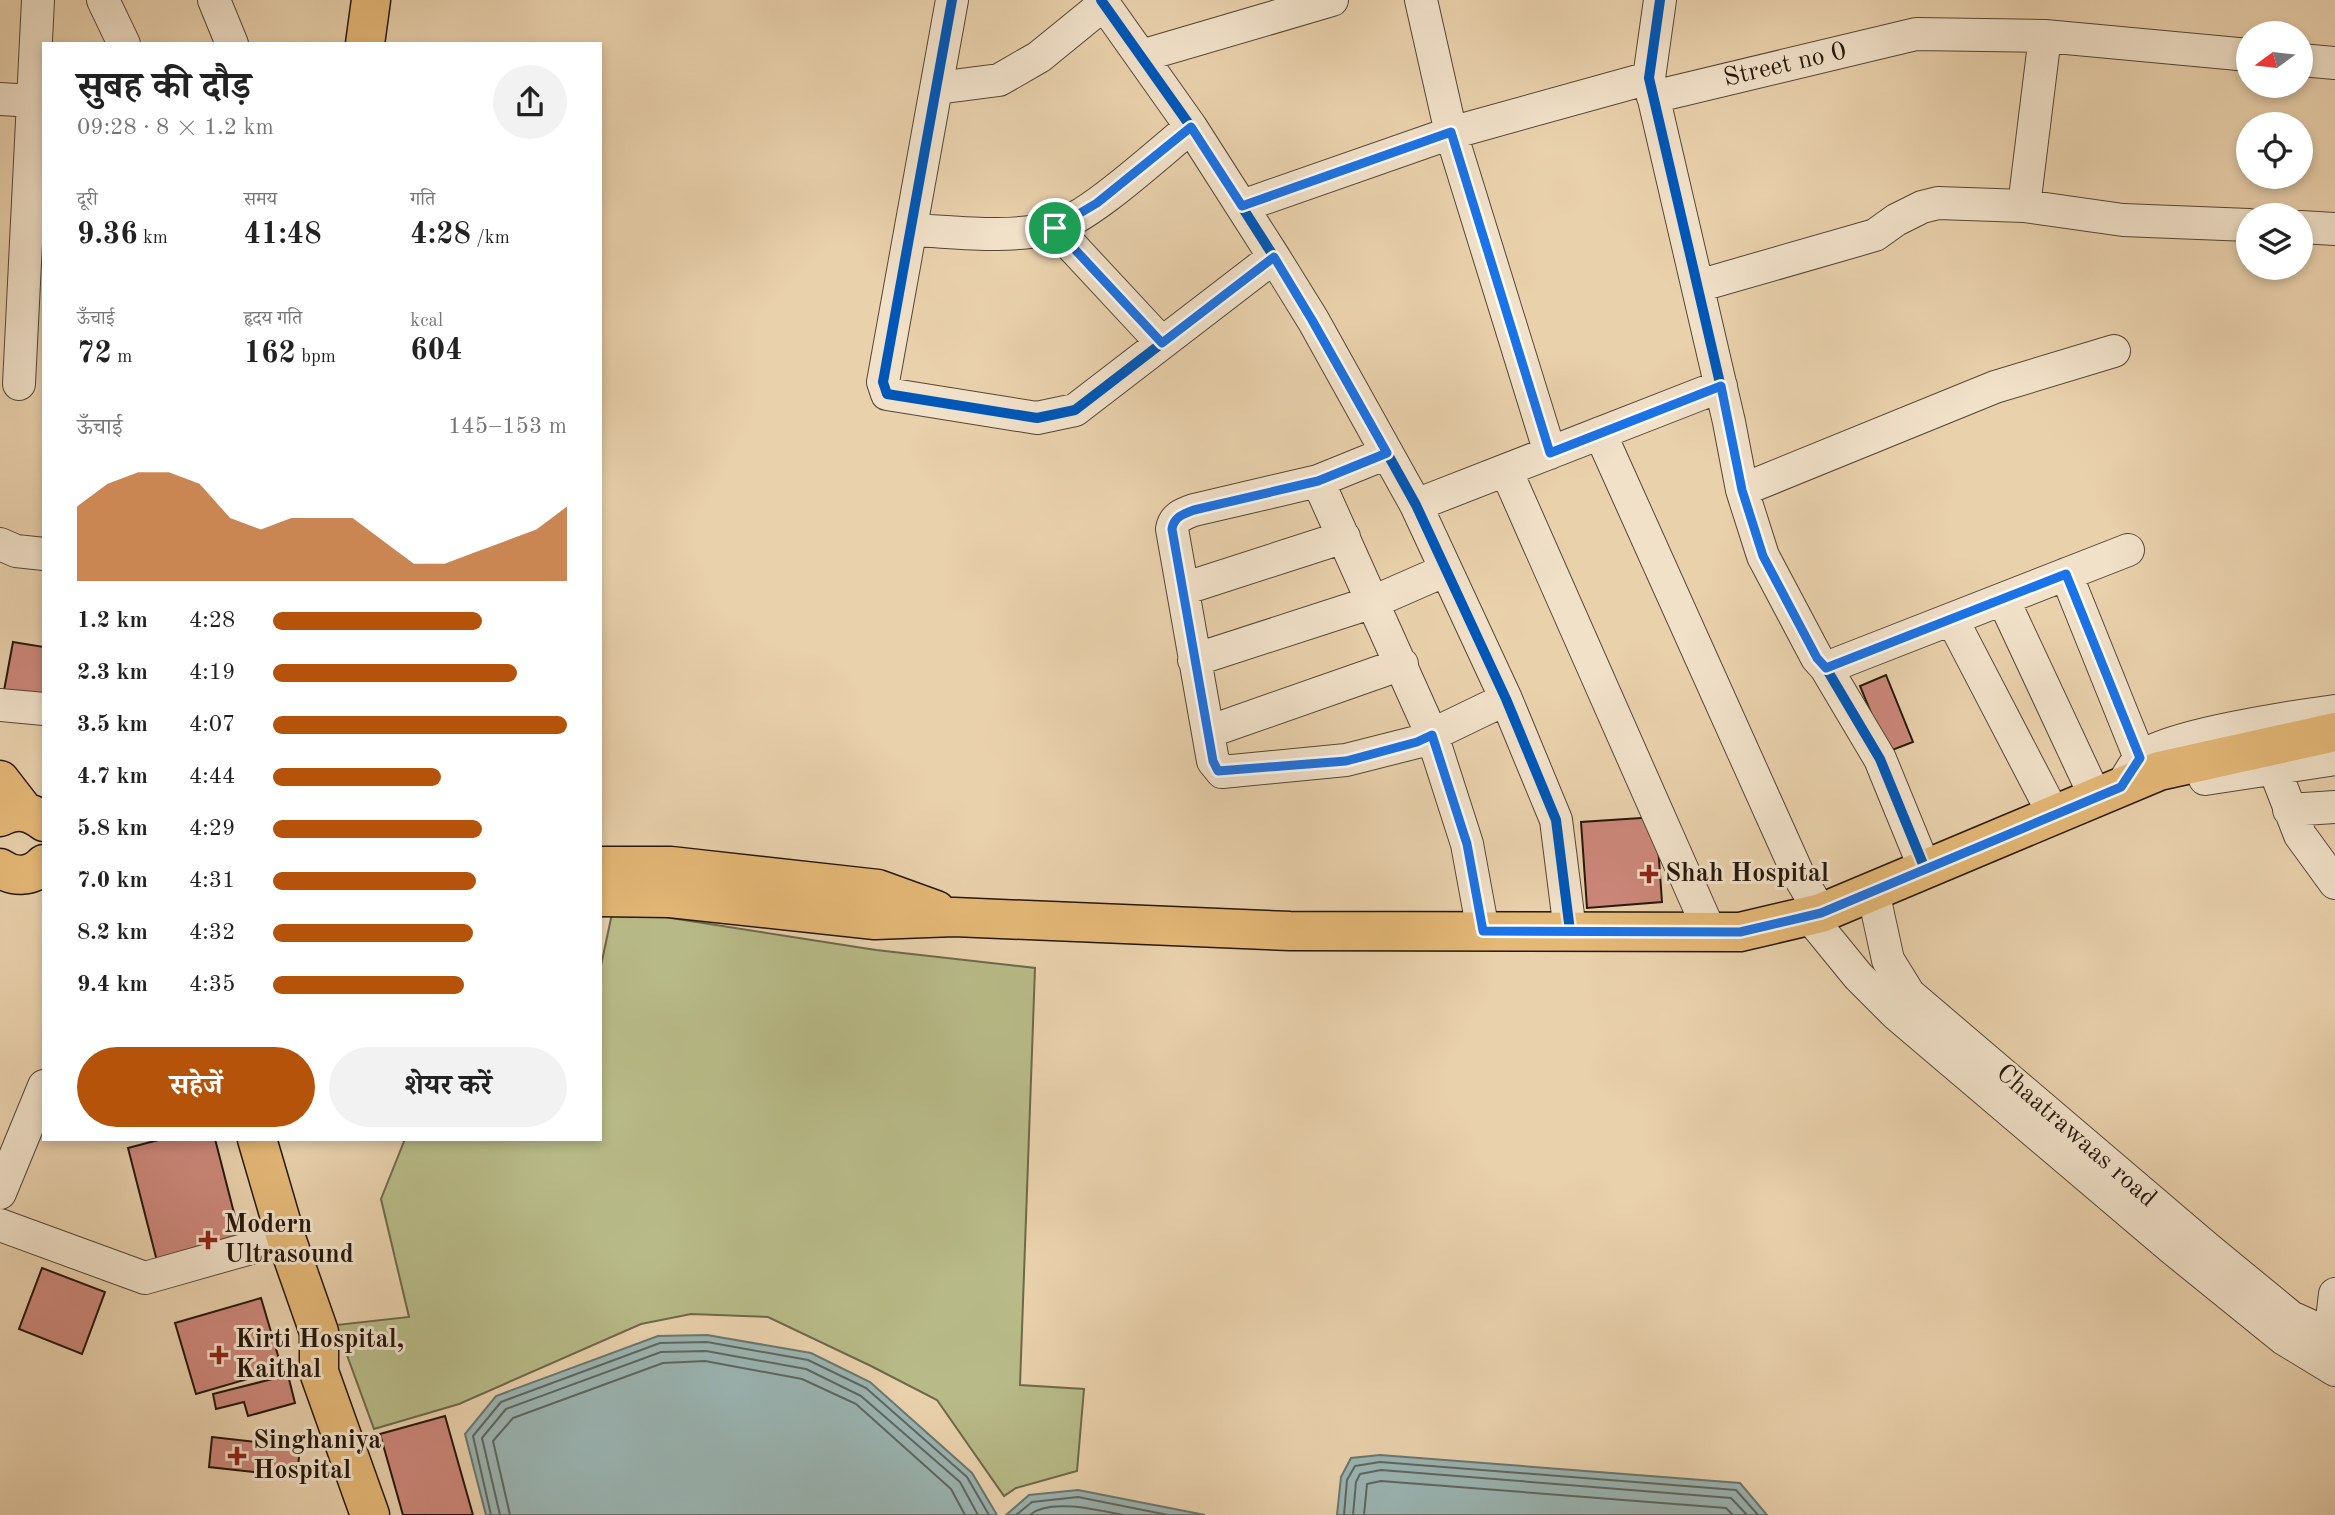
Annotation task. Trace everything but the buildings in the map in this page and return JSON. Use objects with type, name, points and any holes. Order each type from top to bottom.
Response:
[{"type":"main road","points":[[365,42],[371,0]]},
{"type":"main road","points":[[390,42],[396,0]]},
{"type":"main road","points":[[602,881],[671,866],[878,889],[954,917],[1290,931],[1740,932],[1815,915],[2054,815],[2119,781],[2178,765],[2335,732]]},
{"type":"main road","points":[[0,780],[14,817]]},
{"type":"main road","points":[[0,868],[16,875],[28,874],[42,867]]},
{"type":"main road","points":[[233,1141],[274,1242]]},
{"type":"main road","points":[[257,1141],[294,1347],[319,1372],[370,1515]]},
{"type":"street","points":[[21,384],[12,266],[36,95],[38,0]]},
{"type":"street","points":[[103,0],[123,42]]},
{"type":"street","points":[[214,0],[231,42]]},
{"type":"street","points":[[952,0],[883,383],[885,391],[891,396],[1037,418],[1075,410],[1274,257]]},
{"type":"street","points":[[1141,56],[1332,0]]},
{"type":"street","points":[[1421,0],[1451,132],[1550,453]]},
{"type":"street","points":[[1660,0],[1651,88],[1721,386],[1742,490],[1763,556],[1817,658],[1826,668],[1880,759],[1925,869]]},
{"type":"street","points":[[937,88],[999,80],[1039,57],[1103,2],[1191,127],[1274,257],[1416,505],[1506,699],[1556,820],[1570,931]]},
{"type":"street","name":"Street no 0","points":[[1242,206],[1451,132],[1916,34],[2045,36],[2236,54]]},
{"type":"street","points":[[2024,206],[2045,36]]},
{"type":"street","points":[[2314,61],[2335,63]]},
{"type":"street","points":[[0,99],[36,95]]},
{"type":"street","points":[[912,230],[1017,234],[1055,228],[1097,203],[1191,127]]},
{"type":"street","points":[[1698,286],[1875,235],[1896,220],[1930,205],[2024,206],[2123,220],[2236,224]]},
{"type":"street","points":[[1055,228],[1162,343]]},
{"type":"street","points":[[2313,228],[2335,229]]},
{"type":"street","points":[[1742,490],[1994,387],[2115,351]]},
{"type":"street","points":[[1416,505],[1721,386]]},
{"type":"street","points":[[1600,433],[1815,915],[1858,976],[1896,1014],[2174,1250],[2284,1339],[2332,1352],[2335,1294]]},
{"type":"street","points":[[1387,453],[1318,481],[1181,515],[1174,522],[1172,529],[1213,761],[1222,772],[1346,761],[1417,742],[1506,699]]},
{"type":"street","points":[[1506,470],[1710,932]]},
{"type":"street","points":[[1318,481],[1432,735],[1467,844],[1483,931]]},
{"type":"street","points":[[1183,589],[1344,537]]},
{"type":"street","points":[[0,544],[16,551],[42,554]]},
{"type":"street","points":[[1826,668],[2129,550]]},
{"type":"street","points":[[1194,660],[1373,602],[1446,569]]},
{"type":"street","points":[[2066,574],[2119,781]]},
{"type":"street","points":[[2003,599],[2119,781]]},
{"type":"street","points":[[1952,619],[2054,815]]},
{"type":"street","points":[[1208,732],[1402,664]]},
{"type":"street","points":[[0,705],[42,709]]},
{"type":"street","points":[[2119,781],[2162,746],[2264,722],[2335,711]]},
{"type":"street","points":[[2119,781],[2172,787],[2220,775],[2335,760]]},
{"type":"street","points":[[2274,768],[2300,835],[2335,883]]},
{"type":"street","points":[[2290,810],[2335,807]]},
{"type":"street","name":"Chaatrawaas road","points":[[1873,891],[1888,960],[1909,994],[2332,1352]]},
{"type":"street","points":[[0,1193],[42,1091]]},
{"type":"street","points":[[0,1225],[145,1278],[274,1242]]},
{"type":"green space","points":[[613,909],[876,950],[1035,968],[1020,1385],[1084,1389],[1077,1471],[1016,1488],[1004,1496],[937,1400],[768,1317],[691,1314],[641,1324],[459,1404],[374,1429],[336,1325],[409,1317],[381,1199],[404,1141],[602,1141],[602,961]]},
{"type":"water","points":[[707,1335],[811,1353],[870,1382],[972,1473],[997,1515],[486,1515],[465,1434],[496,1396],[658,1336]]},
{"type":"water","points":[[1380,1455],[1740,1483],[1767,1515],[1337,1515],[1341,1477],[1351,1458]]},
{"type":"water","points":[[1078,1490],[1205,1515],[1006,1515],[1029,1495]]},
{"type":"cycle path","points":[[952,0],[883,382],[887,394],[1037,418],[1075,410],[1274,257]]},
{"type":"cycle path","points":[[1101,0],[1191,127],[1274,257],[1313,320],[1416,505],[1506,699],[1556,820],[1570,931]]},
{"type":"cycle path","points":[[1660,0],[1649,78],[1729,422],[1742,490],[1763,556],[1817,658],[1826,668],[1880,759],[1925,869]]},
{"type":"place","name":"Shah Hospital","points":[[1649,874]]},
{"type":"place","name":"Modern Ultrasound","points":[[208,1240]]},
{"type":"place","name":"Kirti Hospital, Kaithal","points":[[219,1355]]},
{"type":"place","name":"Singhaniya Hospital","points":[[237,1456]]},
{"type":"route","points":[[1191,127],[1242,206],[1451,132],[1550,453],[1721,386],[1742,490],[1763,556],[1817,658],[1826,668],[2066,574],[2140,758],[2121,787],[1821,913],[1740,932],[1483,931],[1467,844],[1432,735],[1417,742],[1346,761],[1222,772],[1218,771],[1213,761],[1172,529],[1174,522],[1181,515],[1194,510],[1318,481],[1387,453],[1274,257],[1162,343],[1055,228],[1097,203],[1191,127]]}]
